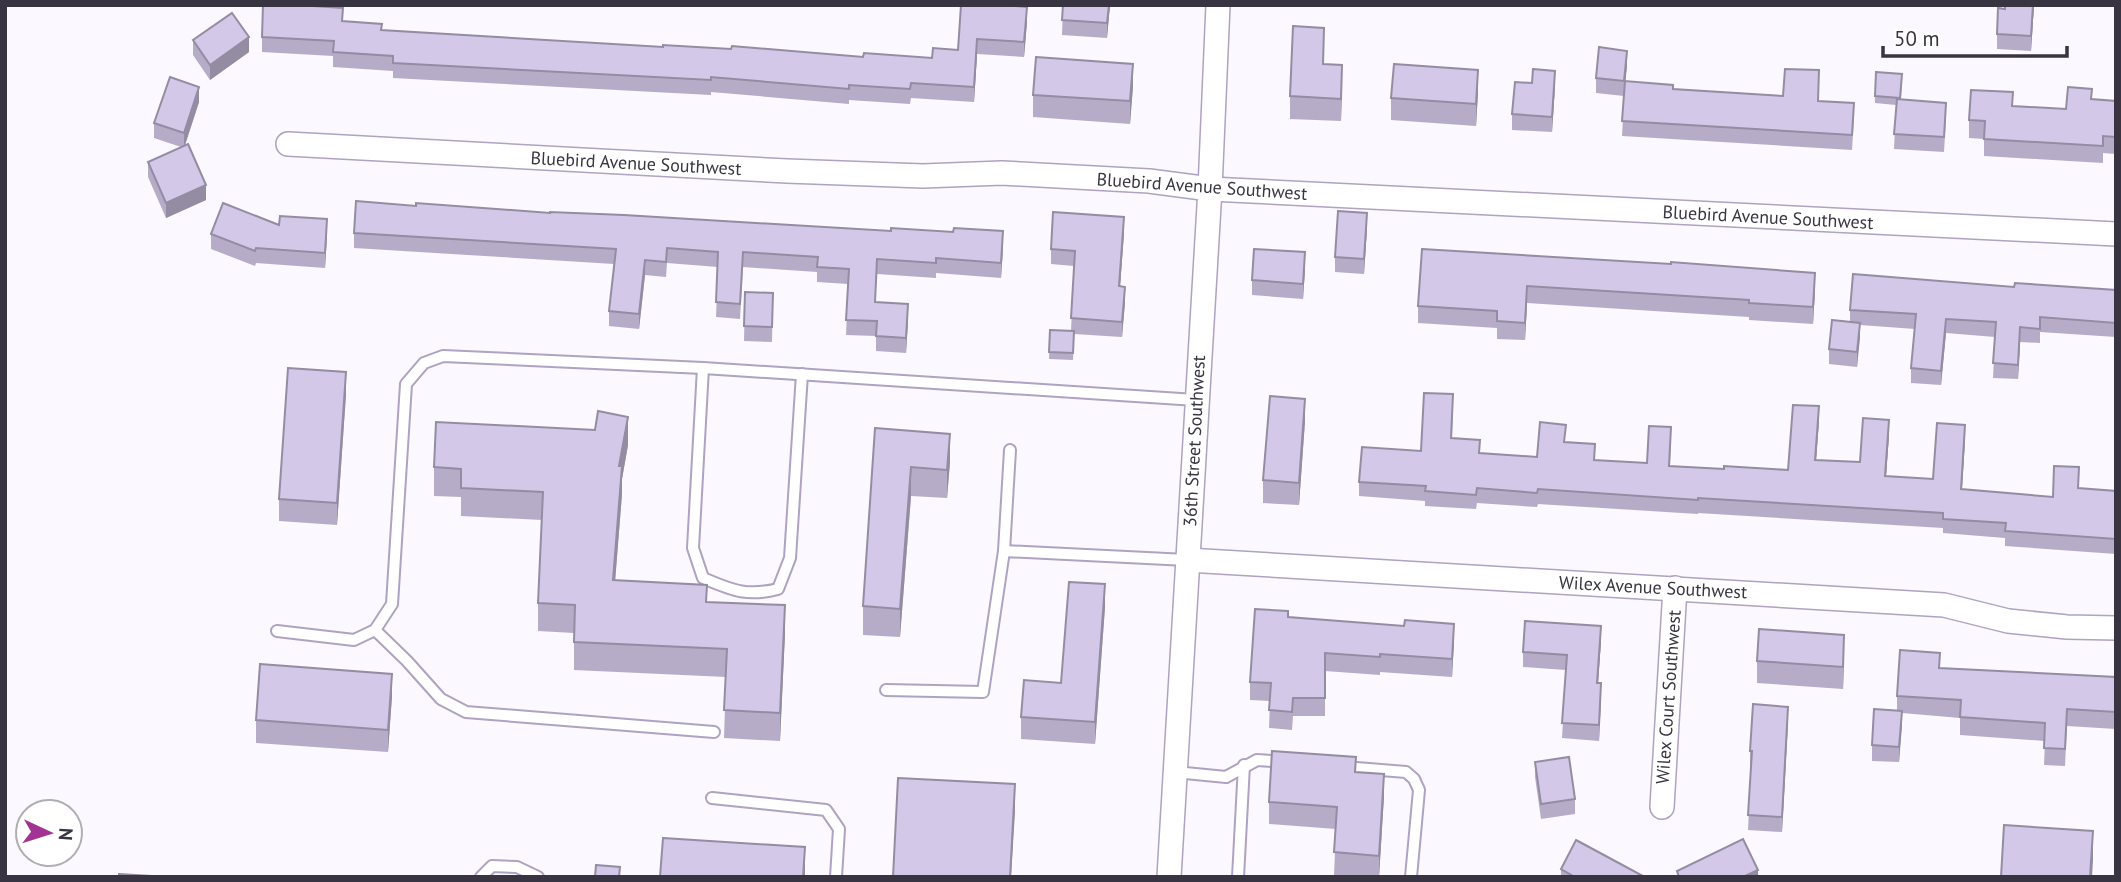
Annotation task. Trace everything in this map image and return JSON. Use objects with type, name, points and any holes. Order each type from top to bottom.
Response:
[{"type":"street","name":"36th Street Southwest","points":[[1170,877],[1210,189],[1218,5]]},
{"type":"street","name":"Bluebird Avenue Southwest","points":[[288,144],[788,171],[923,176],[1002,173],[1149,181],[1210,189],[2116,234]]},
{"type":"street","name":"Wilex Avenue Southwest","points":[[1187,560],[1944,605],[2008,621],[2067,627],[2116,628]]},
{"type":"street","name":"Wilex Court Southwest","points":[[1662,807],[1675,588]]},
{"type":"lane","points":[[277,631],[354,640],[375,630],[392,604],[406,384],[424,363],[443,356],[703,368],[1196,400]]},
{"type":"lane","points":[[703,368],[694,548],[703,578],[727,588],[756,594],[778,589],[790,558],[802,374]]},
{"type":"lane","points":[[886,690],[983,692],[1004,551],[1010,450]]},
{"type":"lane","points":[[1004,551],[1187,560]]},
{"type":"lane","points":[[375,630],[441,699],[466,712],[714,732]]},
{"type":"lane","points":[[1175,772],[1226,777],[1257,760],[1298,763]]},
{"type":"lane","points":[[1238,877],[1244,765]]},
{"type":"lane","points":[[1338,766],[1406,772],[1414,779],[1419,790],[1411,877]]},
{"type":"lane","points":[[712,798],[826,810],[839,829],[836,877]]},
{"type":"lane","points":[[481,877],[492,866],[517,867],[538,877]]},
{"type":"building","points":[[263,5],[343,8],[342,21],[382,24],[381,30],[663,47],[731,49],[732,46],[863,57],[864,53],[932,58],[933,48],[958,50],[961,5],[1027,7],[1024,42],[977,39],[974,87],[911,83],[910,89],[849,85],[849,89],[711,77],[711,80],[393,63],[393,56],[333,52],[334,41],[262,37]]},
{"type":"building","points":[[1063,5],[1109,5],[1107,23],[1062,20]]},
{"type":"building","points":[[2005,5],[2033,5],[2031,36],[1997,34],[1998,8],[2005,9]]},
{"type":"building","points":[[232,13],[249,37],[210,65],[193,40]]},
{"type":"building","points":[[1293,26],[1324,28],[1323,64],[1342,65],[1341,99],[1290,96]]},
{"type":"building","points":[[1599,47],[1627,51],[1624,81],[1596,78]]},
{"type":"building","points":[[1036,57],[1133,64],[1130,101],[1033,95]]},
{"type":"building","points":[[1394,64],[1478,70],[1476,104],[1391,98]]},
{"type":"building","points":[[1533,69],[1555,71],[1552,117],[1512,114],[1515,82],[1532,83]]},
{"type":"building","points":[[1785,69],[1819,70],[1818,101],[1854,103],[1852,135],[1622,121],[1625,81],[1673,85],[1673,89],[1783,96]]},
{"type":"building","points":[[1876,72],[1902,74],[1900,98],[1875,96]]},
{"type":"building","points":[[170,77],[199,87],[184,133],[154,123]]},
{"type":"building","points":[[2068,87],[2092,89],[2091,99],[2116,101],[2116,137],[2103,136],[2103,146],[1984,139],[1985,121],[1969,120],[1971,90],[2013,92],[2012,106],[2066,109]]},
{"type":"building","points":[[1897,99],[1946,103],[1944,137],[1894,134]]},
{"type":"building","points":[[188,144],[206,185],[166,203],[148,162]]},
{"type":"building","points":[[356,201],[891,231],[891,228],[953,232],[954,228],[1003,231],[1001,263],[936,258],[936,263],[877,259],[875,302],[908,304],[906,338],[876,336],[877,321],[846,320],[849,269],[817,267],[818,257],[743,252],[740,304],[716,302],[718,252],[667,248],[666,262],[645,260],[639,314],[609,311],[616,249],[354,233]]},
{"type":"building","points":[[223,203],[279,225],[280,216],[327,219],[325,253],[256,248],[255,251],[211,234]]},
{"type":"building","points":[[1338,211],[1367,213],[1364,259],[1335,257]]},
{"type":"building","points":[[1053,212],[1124,217],[1119,286],[1125,287],[1122,322],[1071,318],[1075,251],[1051,249]]},
{"type":"building","points":[[1254,249],[1305,252],[1303,284],[1252,280]]},
{"type":"building","points":[[1422,249],[1671,262],[1815,273],[1813,307],[1749,303],[1749,300],[1527,286],[1525,323],[1497,321],[1497,311],[1418,306]]},
{"type":"building","points":[[1853,274],[2014,287],[2015,283],[2116,290],[2116,323],[2040,317],[2040,329],[2020,327],[2018,365],[1993,363],[1996,322],[1946,319],[1941,371],[1911,368],[1916,314],[1850,310]]},
{"type":"building","points":[[745,292],[773,293],[772,327],[744,326]]},
{"type":"building","points":[[1832,320],[1860,323],[1857,352],[1829,349]]},
{"type":"building","points":[[1050,330],[1074,331],[1073,353],[1049,352]]},
{"type":"building","points":[[288,368],[346,372],[337,503],[279,499]]},
{"type":"building","points":[[1424,393],[1453,394],[1451,438],[1480,440],[1479,453],[1537,457],[1540,422],[1566,425],[1564,442],[1595,444],[1594,460],[1647,463],[1649,426],[1671,427],[1669,466],[1788,470],[1793,405],[1819,406],[1815,460],[1860,462],[1863,418],[1889,420],[1885,476],[1933,479],[1937,423],[1965,425],[1961,489],[2053,497],[2054,466],[2079,467],[2078,488],[2116,491],[2116,539],[2005,531],[2006,523],[1943,519],[1943,513],[1538,489],[1537,493],[1477,488],[1476,495],[1425,491],[1426,486],[1359,482],[1362,447],[1421,451]]},
{"type":"building","points":[[1270,396],[1305,399],[1299,483],[1263,480]]},
{"type":"building","points":[[598,411],[628,417],[619,466],[622,466],[613,580],[707,585],[706,602],[785,605],[780,713],[724,710],[727,649],[574,642],[575,605],[538,603],[543,492],[461,488],[461,469],[434,467],[436,422],[595,430]]},
{"type":"building","points":[[875,428],[950,434],[947,470],[911,467],[900,609],[863,606]]},
{"type":"building","points":[[1069,582],[1105,584],[1095,722],[1021,717],[1024,680],[1061,683]]},
{"type":"building","points":[[1255,609],[1288,611],[1288,617],[1404,626],[1405,620],[1454,624],[1452,659],[1325,653],[1325,698],[1293,698],[1292,712],[1269,710],[1271,683],[1250,682]]},
{"type":"building","points":[[1525,621],[1601,626],[1597,683],[1601,683],[1599,725],[1562,723],[1567,655],[1523,652]]},
{"type":"building","points":[[1759,629],[1844,635],[1843,667],[1757,661]]},
{"type":"building","points":[[1900,650],[1940,653],[1939,668],[2116,677],[2116,712],[2067,709],[2065,749],[2044,748],[2045,723],[1960,717],[1961,700],[1897,696]]},
{"type":"building","points":[[260,664],[392,674],[388,730],[256,720]]},
{"type":"building","points":[[1753,704],[1788,707],[1782,817],[1748,815]]},
{"type":"building","points":[[1874,709],[1902,711],[1899,747],[1872,745]]},
{"type":"building","points":[[1272,751],[1356,757],[1355,772],[1384,774],[1379,856],[1334,852],[1337,807],[1269,802]]},
{"type":"building","points":[[1569,757],[1575,799],[1541,804],[1535,762]]},
{"type":"building","points":[[898,778],[1015,784],[1010,877],[893,877]]},
{"type":"building","points":[[2004,825],[2093,831],[2090,877],[2001,877]]},
{"type":"building","points":[[663,838],[805,847],[803,877],[660,877]]},
{"type":"building","points":[[1743,839],[1758,870],[1743,877],[1679,877],[1677,871]]},
{"type":"building","points":[[1576,840],[1643,876],[1575,877],[1561,869]]},
{"type":"building","points":[[596,865],[620,867],[619,877],[595,877]]},
{"type":"building","points":[[119,874],[151,876],[151,877],[119,877]]}]
